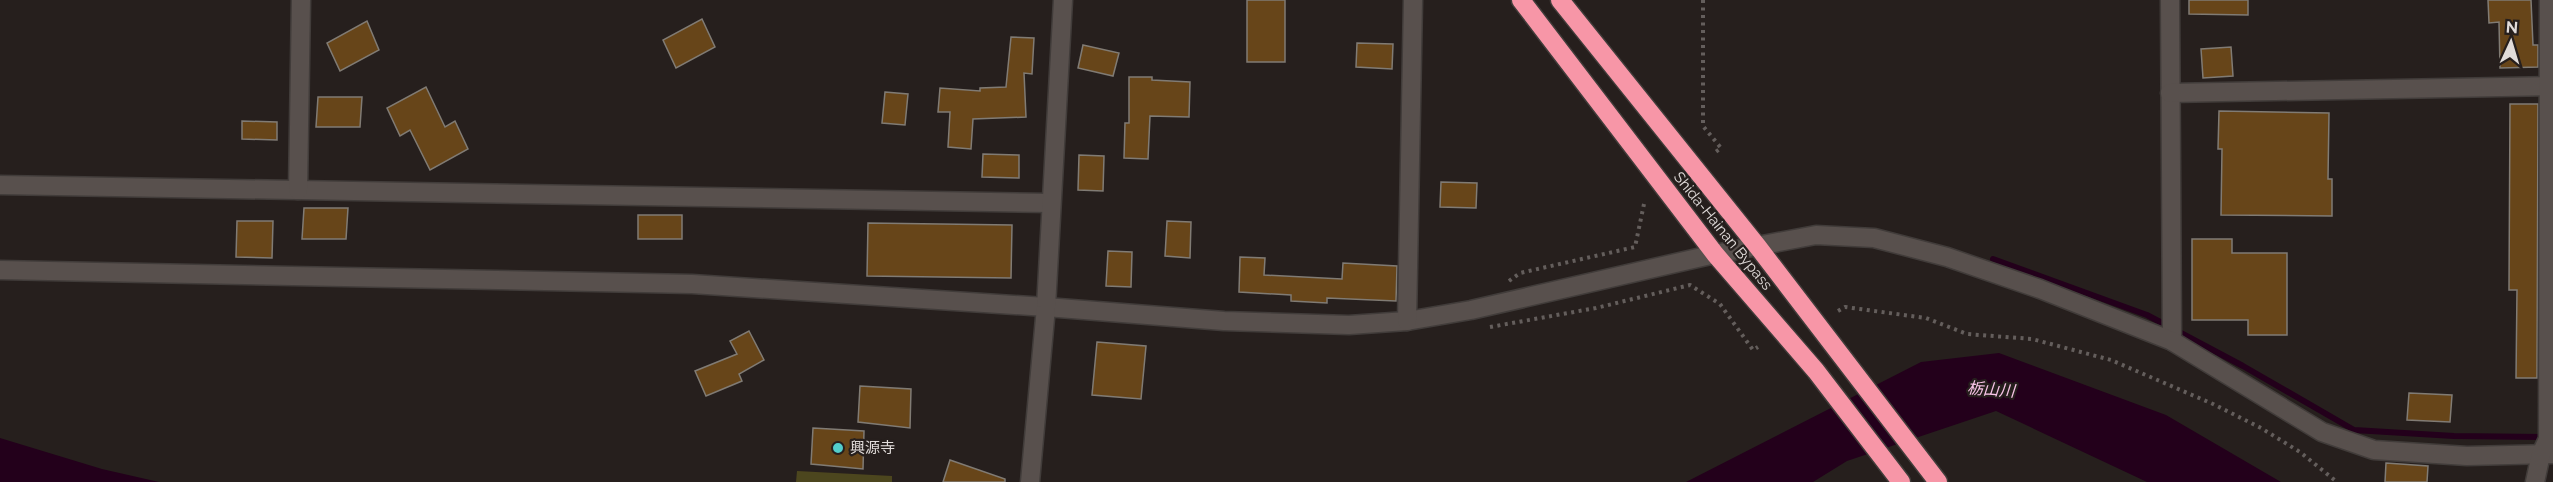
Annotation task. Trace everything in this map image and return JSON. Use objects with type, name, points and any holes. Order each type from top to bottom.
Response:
[{"type":"highway","name":"Shida-Hainan Bypass","points":[[1521,0],[1715,254],[1816,371],[1896,476]]},
{"type":"highway","name":"Shida-Hainan Bypass","points":[[1560,0],[1758,247],[1938,482]]},
{"type":"street","points":[[298,190],[301,0]]},
{"type":"street","points":[[1030,482],[1046,307],[1063,0]]},
{"type":"street","points":[[1407,321],[1413,0]]},
{"type":"street","points":[[2170,0],[2172,331]]},
{"type":"street","points":[[2535,482],[2547,454],[2548,439],[2551,86],[2549,0]]},
{"type":"street","points":[[2170,93],[2551,86]]},
{"type":"street","points":[[0,185],[1050,203]]},
{"type":"street","points":[[0,270],[692,285],[1349,326],[1407,321],[1494,304],[1715,254],[1816,235],[1874,238],[1947,257],[2172,331],[2322,432],[2374,450],[2467,456],[2547,454]]},
{"type":"path","points":[[1703,0],[1703,126],[1721,148],[1714,153]]},
{"type":"path","points":[[1494,304],[1509,280],[1520,273],[1635,247],[1644,204]]},
{"type":"path","points":[[1482,328],[1596,308],[1690,285],[1720,304],[1753,350],[1758,347]]},
{"type":"path","points":[[1838,311],[1845,307],[1926,318],[1967,334],[2032,339],[2111,360],[2213,404],[2261,428],[2300,452],[2337,482]]},
{"type":"shaded area","points":[[797,471],[892,476],[892,482],[796,482]]},
{"type":"water","name":"栃山川","points":[[1999,353],[2166,415],[2281,482],[2147,482],[1996,411],[1847,461],[1813,482],[1686,482],[1921,362]]},
{"type":"water","points":[[0,438],[102,469],[159,482],[0,482]]},
{"type":"building","points":[[1247,0],[1285,0],[1285,62],[1247,62]]},
{"type":"building","points":[[2189,0],[2248,0],[2248,15],[2189,14]]},
{"type":"building","points":[[2488,0],[2531,0],[2533,45],[2538,45],[2538,67],[2500,68],[2499,22],[2489,23]]},
{"type":"building","points":[[702,19],[715,47],[676,68],[663,40]]},
{"type":"building","points":[[367,21],[379,50],[340,71],[327,43]]},
{"type":"building","points":[[1011,37],[1034,38],[1032,74],[1024,73],[1026,117],[973,119],[971,149],[948,147],[950,112],[938,112],[940,88],[980,91],[980,88],[1006,87]]},
{"type":"building","points":[[1357,43],[1393,44],[1392,69],[1356,67]]},
{"type":"building","points":[[1083,45],[1119,53],[1113,76],[1078,68]]},
{"type":"building","points":[[2231,47],[2233,76],[2203,78],[2201,49]]},
{"type":"building","points":[[1129,77],[1152,77],[1152,80],[1190,82],[1189,117],[1150,116],[1148,159],[1124,158],[1125,123],[1129,123]]},
{"type":"building","points":[[426,87],[445,127],[455,121],[468,149],[430,170],[410,130],[400,136],[387,108]]},
{"type":"building","points":[[885,92],[908,94],[905,125],[882,123]]},
{"type":"building","points":[[318,97],[362,97],[360,127],[316,127]]},
{"type":"building","points":[[2510,104],[2538,104],[2537,378],[2516,378],[2517,290],[2509,290]]},
{"type":"building","points":[[2219,111],[2329,113],[2328,179],[2332,179],[2332,216],[2221,215],[2222,149],[2218,149]]},
{"type":"building","points":[[242,121],[277,122],[277,140],[242,139]]},
{"type":"building","points":[[983,154],[1019,155],[1019,178],[982,177]]},
{"type":"building","points":[[1079,155],[1104,156],[1103,191],[1078,190]]},
{"type":"building","points":[[1441,182],[1477,183],[1476,208],[1440,207]]},
{"type":"building","points":[[304,208],[348,208],[346,239],[302,239]]},
{"type":"building","points":[[638,215],[682,215],[682,239],[638,239]]},
{"type":"building","points":[[237,221],[273,221],[272,258],[236,257]]},
{"type":"building","points":[[1167,221],[1191,222],[1190,258],[1165,256]]},
{"type":"building","points":[[868,223],[1012,225],[1011,278],[867,276]]},
{"type":"building","points":[[2192,239],[2232,239],[2232,253],[2287,253],[2287,335],[2248,335],[2248,320],[2192,320]]},
{"type":"building","points":[[1108,251],[1132,252],[1131,287],[1106,286]]},
{"type":"building","points":[[1240,257],[1265,258],[1264,275],[1342,279],[1343,263],[1397,266],[1396,301],[1327,298],[1327,303],[1291,301],[1291,295],[1239,292]]},
{"type":"building","points":[[749,331],[764,360],[739,374],[742,381],[706,396],[695,371],[737,354],[730,341]]},
{"type":"building","points":[[1097,342],[1146,346],[1141,399],[1092,395]]},
{"type":"building","points":[[860,386],[911,389],[910,428],[858,422]]},
{"type":"building","points":[[2409,393],[2452,395],[2450,422],[2407,420]]},
{"type":"building","name":"興源寺","points":[[813,428],[864,431],[863,469],[811,464]]},
{"type":"building","points":[[950,460],[1005,479],[1005,482],[943,482]]},
{"type":"building","points":[[2386,463],[2428,466],[2427,482],[2385,482]]},
{"type":"waterway","points":[[1993,259],[2147,315],[2243,366],[2354,430],[2454,436],[2546,437]]},
{"type":"place","name":"興源寺","points":[[838,448]]}]
